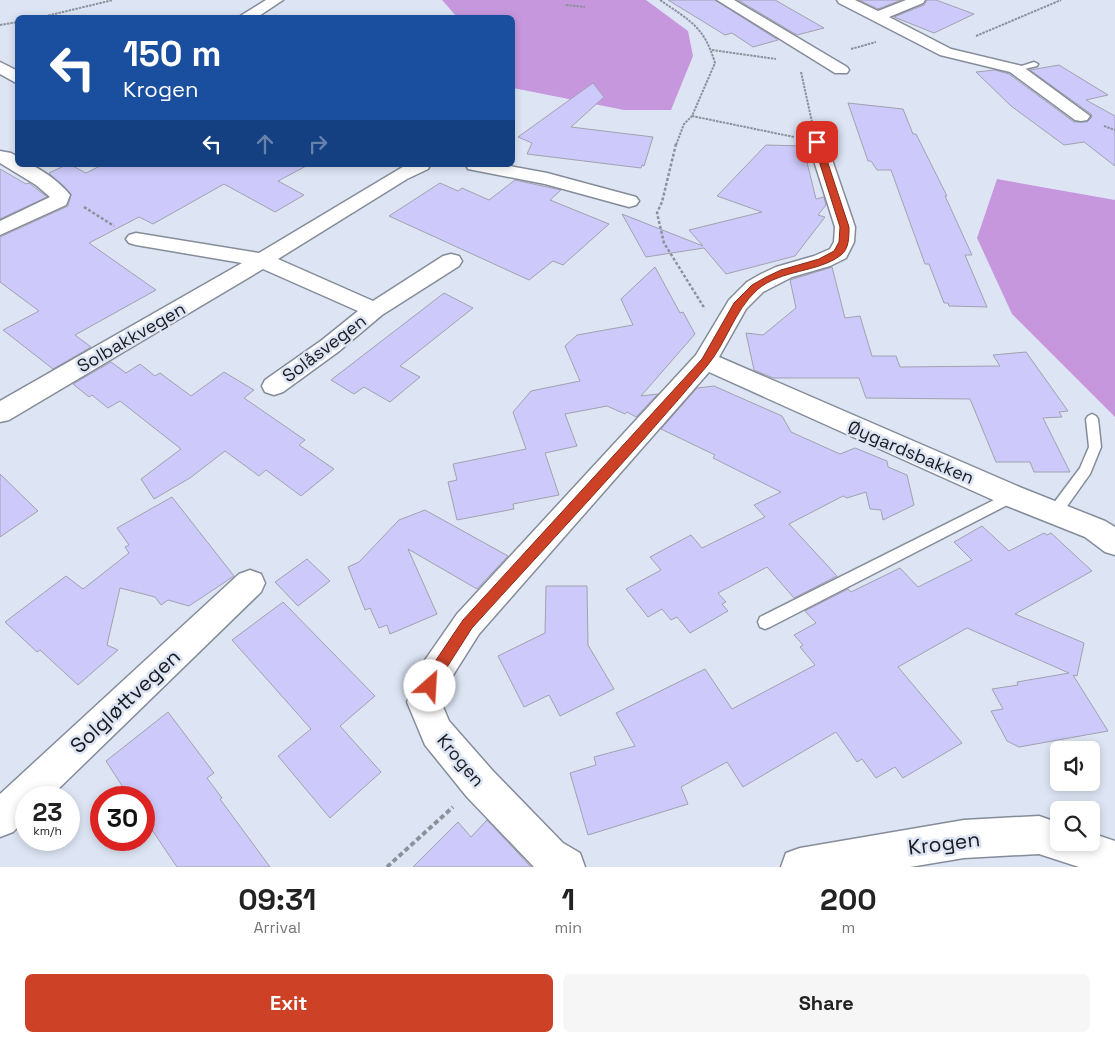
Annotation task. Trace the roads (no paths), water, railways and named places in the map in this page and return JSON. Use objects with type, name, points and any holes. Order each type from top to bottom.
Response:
[{"type":"street","points":[[253,15],[276,0]]},
{"type":"street","points":[[724,0],[841,70]]},
{"type":"street","points":[[844,0],[946,52],[1016,69],[1081,116]]},
{"type":"street","points":[[878,17],[918,0]]},
{"type":"street","points":[[748,14],[766,10]]},
{"type":"street","points":[[0,68],[15,78]]},
{"type":"street","name":"Krogen","points":[[566,867],[550,856],[480,784],[437,733],[424,702],[437,671],[468,624],[706,361],[737,305],[755,287],[784,272],[822,261],[838,253],[844,242],[845,227],[817,142]]},
{"type":"street","points":[[0,157],[4,157],[15,164]]},
{"type":"street","points":[[0,228],[58,201],[60,196],[42,181],[20,167]]},
{"type":"street","name":"Solbakkvegen","points":[[0,413],[262,260],[400,175],[417,167]]},
{"type":"street","points":[[485,167],[547,180],[630,201]]},
{"type":"street","points":[[136,239],[203,248],[262,260]]},
{"type":"street","name":"Solåsvegen","points":[[262,260],[374,310]]},
{"type":"street","name":"Solåsvegen","points":[[274,386],[330,346],[374,310],[451,261]]},
{"type":"street","name":"Øygardsbakken","points":[[706,361],[1012,496],[1094,529],[1115,543]]},
{"type":"street","name":"Solgløttvegen","points":[[0,819],[250,583]]},
{"type":"street","name":"Krogen","points":[[800,867],[964,839],[1039,835],[1050,839]]},
{"type":"street","name":"Krogen","points":[[1088,851],[1115,860]]},
{"type":"lane","points":[[1016,69],[1034,64]]},
{"type":"lane","points":[[1055,512],[1085,470],[1095,447],[1092,419]]},
{"type":"lane","points":[[765,622],[1012,496]]}]
